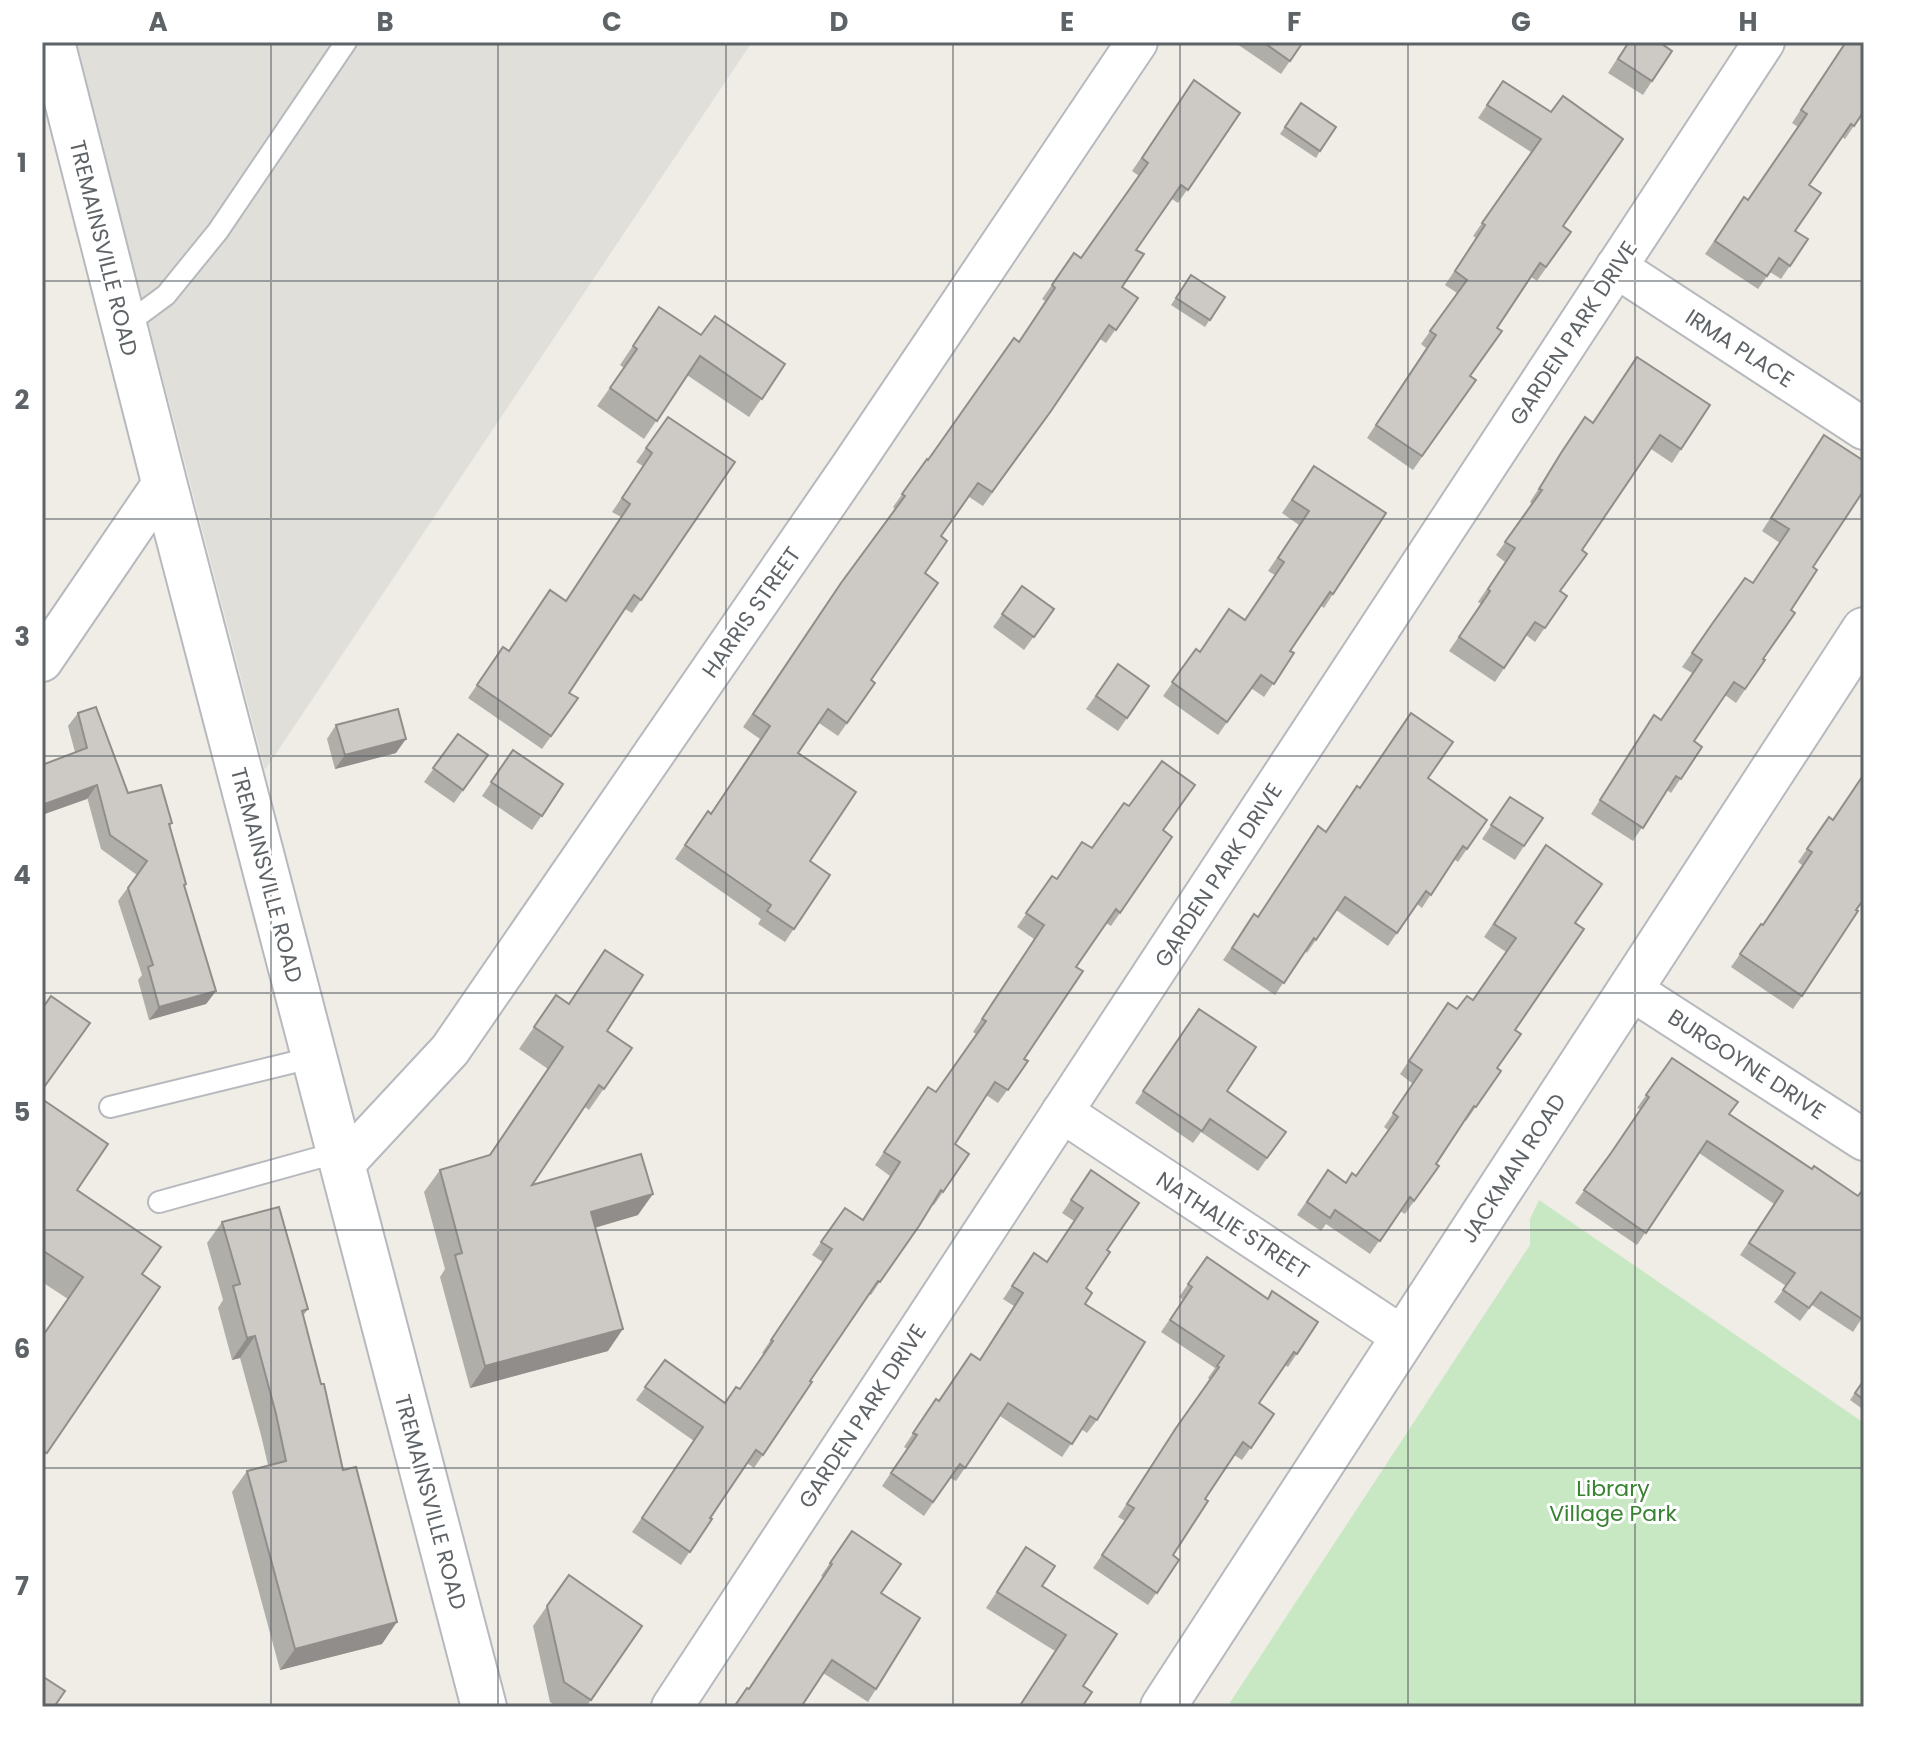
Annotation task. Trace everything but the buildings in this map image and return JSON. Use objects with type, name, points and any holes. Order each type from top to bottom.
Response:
[{"type":"street","name":"TREMAINSVILLE ROAD","points":[[52,42],[57,107],[124,326],[484,1707]]},
{"type":"street","name":"HARRIS STREET","points":[[341,1158],[450,1050],[860,454],[1137,42]]},
{"type":"street","name":"GARDEN PARK DRIVE","points":[[672,1707],[1764,42]]},
{"type":"street","name":"IRMA PLACE","points":[[1616,267],[1864,429]]},
{"type":"street","points":[[42,661],[164,482]]},
{"type":"street","name":"JACKMAN ROAD","points":[[1163,1707],[1864,630]]},
{"type":"street","name":"BURGOYNE DRIVE","points":[[1630,989],[1864,1140]]},
{"type":"street","name":"NATHALIE STREET","points":[[1062,1112],[1403,1337]]},
{"type":"lane","points":[[124,326],[166,295],[218,231],[346,42]]},
{"type":"lane","points":[[110,1107],[315,1057]]},
{"type":"lane","points":[[159,1202],[341,1158]]},
{"type":"shaded area","points":[[75,42],[752,42],[265,770]]},
{"type":"green space","name":"Library Village Park","points":[[1539,1200],[1864,1423],[1864,1707],[1227,1707],[1530,1245],[1530,1219]]}]
